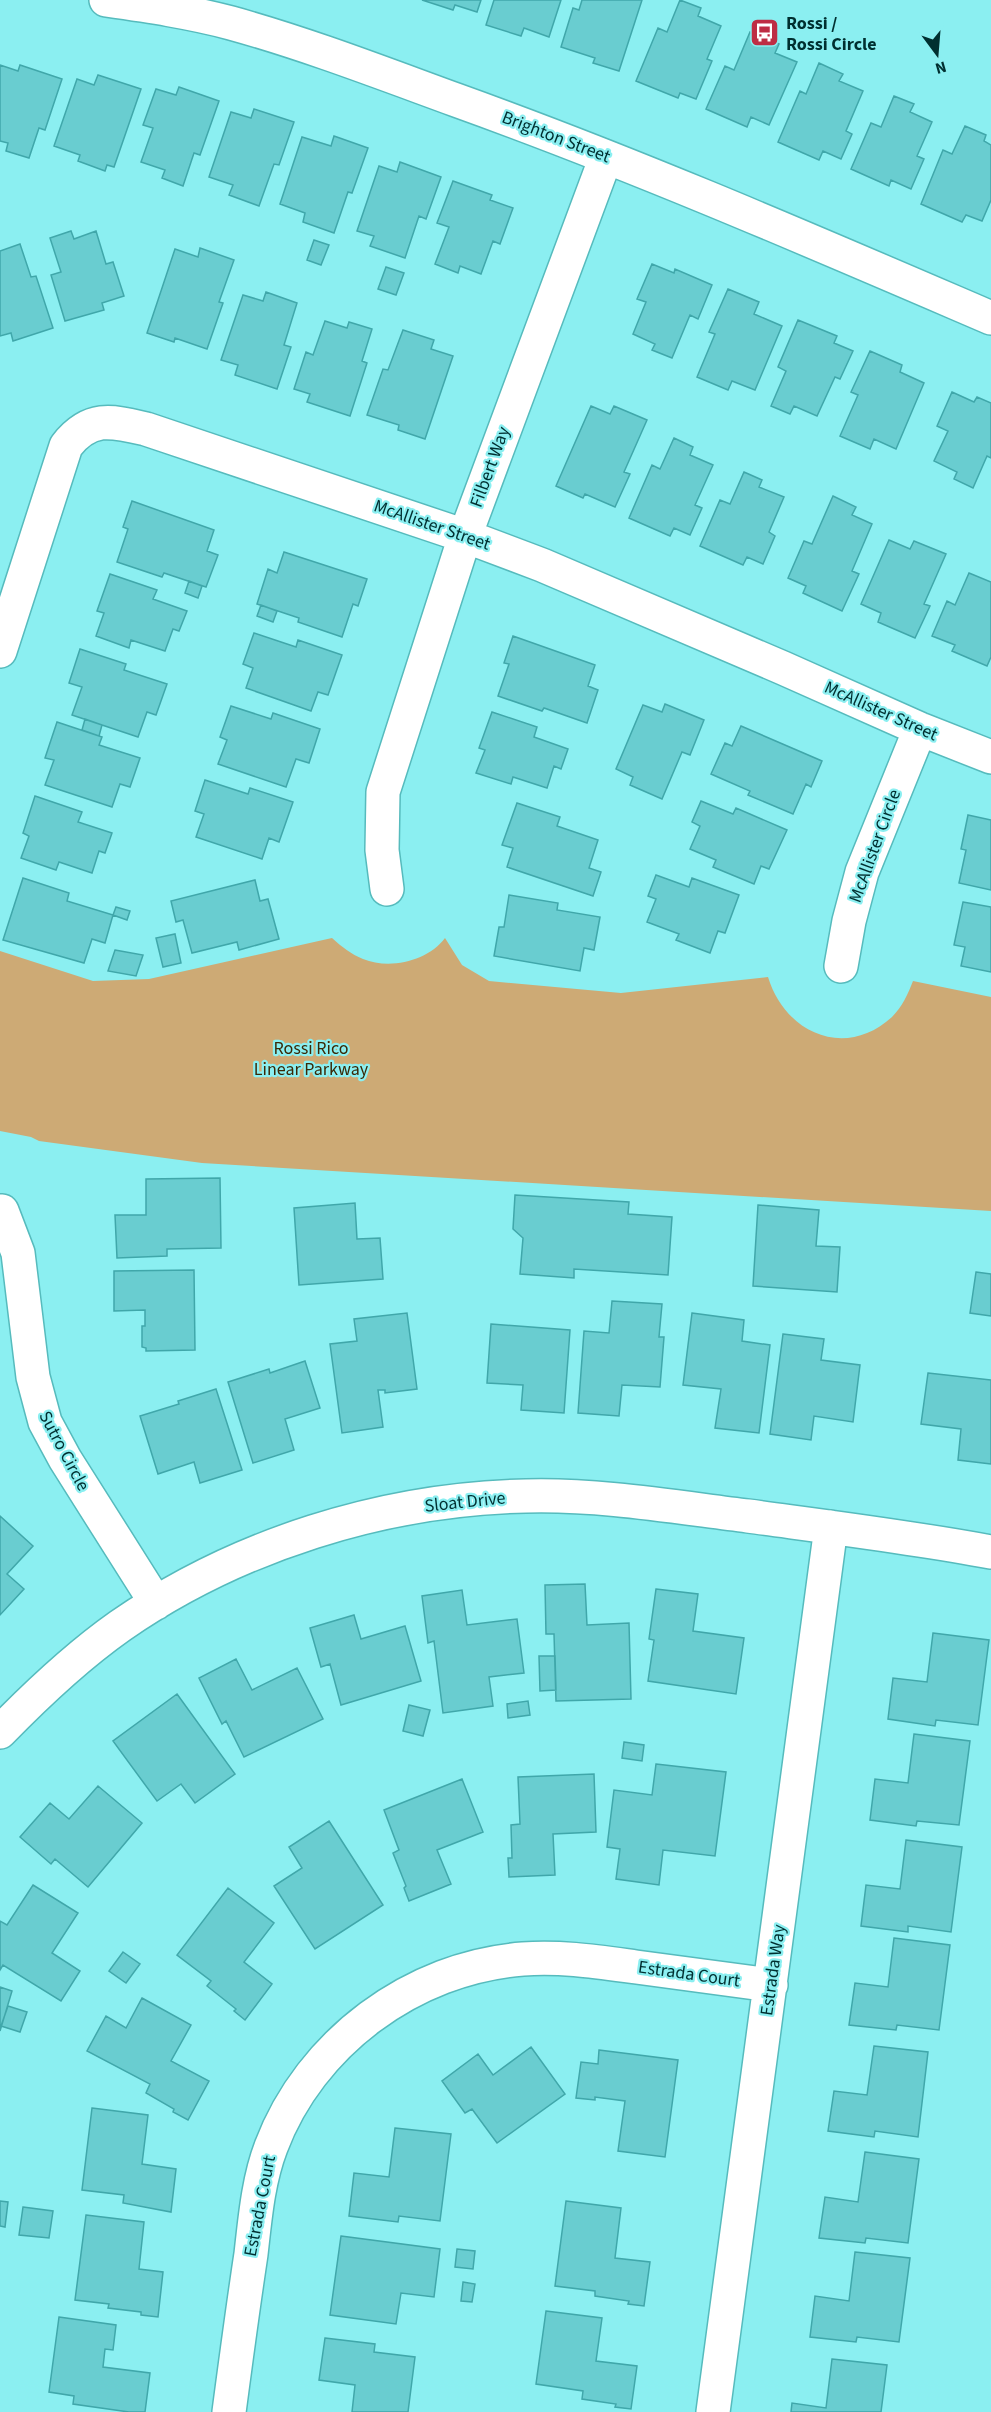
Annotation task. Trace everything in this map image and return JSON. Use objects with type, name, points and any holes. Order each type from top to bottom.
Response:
[{"type":"street","name":"Brighton Street","points":[[106,0],[153,7],[234,12],[364,66],[526,125],[809,239],[991,318]]},
{"type":"street","name":"Filbert Way","points":[[387,889],[382,850],[383,792],[465,536],[606,157]]},
{"type":"street","name":"McAllister Street","points":[[0,651],[66,446],[75,435],[96,424],[125,424],[146,429],[465,536],[542,565],[920,729],[991,757]]},
{"type":"street","name":"McAllister Circle","points":[[841,966],[862,872],[920,729]]},
{"type":"street","name":"Sutro Circle","points":[[2,1211],[18,1253],[33,1377],[45,1422],[70,1468],[156,1603]]},
{"type":"street","name":"Sloat Drive","points":[[0,1732],[49,1684],[86,1653],[119,1627],[156,1603],[220,1569],[274,1546],[370,1516],[453,1502],[526,1496],[576,1497],[635,1502],[831,1527],[991,1552]]},
{"type":"street","name":"Estrada Way","points":[[713,2412],[831,1527]]},
{"type":"street","name":"Estrada Court","points":[[229,2412],[256,2211],[271,2147],[299,2093],[322,2061],[351,2032],[411,1990],[465,1969],[522,1959],[573,1959],[771,1985]]},
{"type":"green space","name":"Rossi Rico Linear Parkway","points":[[332,938],[359,957],[385,964],[419,958],[429,953],[445,938],[462,965],[489,981],[621,993],[768,977],[776,997],[802,1026],[819,1034],[837,1038],[855,1037],[874,1030],[892,1017],[899,1009],[913,981],[991,997],[991,1211],[202,1163],[39,1141],[31,1137],[0,1131],[0,951],[93,981],[149,979]]},
{"type":"building","points":[[422,0],[481,0],[477,12],[455,5],[453,10]]},
{"type":"building","points":[[494,0],[561,0],[549,37],[524,28],[521,36],[486,25]]},
{"type":"building","points":[[582,0],[642,0],[619,71],[593,63],[595,58],[561,47],[573,8],[579,10]]},
{"type":"building","points":[[680,0],[701,8],[698,16],[721,26],[707,59],[712,61],[696,99],[680,93],[678,98],[636,81],[658,28],[667,32]]},
{"type":"building","points":[[750,32],[779,44],[775,53],[797,62],[769,125],[751,117],[747,127],[706,109],[725,66],[734,70]]},
{"type":"building","points":[[819,63],[843,74],[839,81],[863,91],[846,131],[852,134],[841,159],[823,151],[819,160],[778,142],[800,91],[806,94]]},
{"type":"building","points":[[0,65],[18,71],[20,65],[62,79],[45,130],[39,128],[29,158],[6,151],[8,143],[0,141]]},
{"type":"building","points":[[98,75],[141,89],[114,167],[107,165],[105,171],[78,161],[80,155],[54,146],[77,79],[94,85]]},
{"type":"building","points":[[179,87],[219,101],[200,155],[194,153],[183,186],[162,178],[165,170],[141,162],[153,128],[143,125],[156,89],[176,95]]},
{"type":"building","points":[[894,96],[914,104],[910,112],[932,122],[917,156],[924,159],[911,189],[891,180],[889,186],[851,169],[871,123],[881,127]]},
{"type":"building","points":[[254,109],[294,122],[279,165],[274,164],[259,206],[229,195],[233,185],[209,177],[231,112],[251,118]]},
{"type":"building","points":[[965,126],[986,135],[984,141],[991,145],[991,200],[982,221],[966,215],[962,222],[921,204],[943,150],[952,154]]},
{"type":"building","points":[[334,136],[368,148],[352,193],[348,192],[334,233],[303,222],[305,213],[280,204],[302,137],[331,146]]},
{"type":"building","points":[[400,162],[441,177],[426,219],[419,216],[405,258],[370,246],[374,236],[357,231],[379,166],[397,172]]},
{"type":"building","points":[[453,181],[492,195],[490,200],[513,208],[500,244],[493,241],[481,274],[460,266],[458,273],[435,264],[449,227],[437,223]]},
{"type":"building","points":[[71,231],[74,239],[96,231],[106,264],[113,262],[124,296],[102,303],[104,310],[65,321],[51,275],[61,272],[50,238]]},
{"type":"building","points":[[314,240],[329,245],[321,265],[307,260]]},
{"type":"building","points":[[20,244],[31,277],[36,276],[53,328],[13,341],[11,333],[0,336],[0,251]]},
{"type":"building","points":[[200,248],[234,260],[219,302],[223,303],[207,349],[175,338],[174,342],[147,333],[175,249],[198,257]]},
{"type":"building","points":[[652,264],[674,273],[675,269],[712,285],[698,319],[690,315],[672,358],[652,350],[655,344],[633,334],[646,302],[637,299]]},
{"type":"building","points":[[386,267],[404,273],[396,295],[378,289]]},
{"type":"building","points":[[728,289],[759,302],[754,314],[782,326],[755,390],[732,381],[728,390],[697,377],[715,334],[709,332]]},
{"type":"building","points":[[266,292],[297,303],[284,345],[291,347],[277,389],[235,375],[238,365],[221,360],[243,295],[263,301]]},
{"type":"building","points":[[798,320],[837,336],[834,343],[853,351],[840,379],[835,377],[817,416],[794,406],[790,414],[771,406],[786,371],[778,367]]},
{"type":"building","points":[[325,321],[347,328],[349,322],[372,329],[362,361],[367,363],[350,416],[307,402],[310,394],[294,389],[306,352],[313,355]]},
{"type":"building","points":[[403,330],[434,340],[431,349],[453,356],[425,439],[398,430],[399,425],[367,415],[383,369],[388,370]]},
{"type":"building","points":[[870,351],[902,365],[900,372],[924,383],[896,449],[874,439],[870,449],[840,436],[858,395],[851,392]]},
{"type":"building","points":[[952,392],[974,402],[977,397],[991,403],[991,458],[987,456],[973,488],[954,479],[957,472],[934,461],[948,431],[937,426]]},
{"type":"building","points":[[591,406],[610,414],[614,406],[647,420],[624,472],[630,474],[615,507],[585,494],[583,498],[556,486]]},
{"type":"building","points":[[674,438],[693,447],[690,455],[713,465],[695,505],[702,508],[690,535],[674,528],[670,536],[629,518],[652,465],[660,469]]},
{"type":"building","points":[[744,472],[762,480],[759,487],[784,497],[769,532],[775,536],[763,564],[747,557],[743,565],[700,546],[720,500],[730,504]]},
{"type":"building","points":[[833,496],[856,507],[852,515],[872,524],[852,571],[859,574],[842,611],[803,593],[806,586],[788,578],[804,541],[812,544]]},
{"type":"building","points":[[132,501],[214,530],[207,551],[218,555],[206,587],[164,573],[162,577],[117,562],[128,529],[123,527]]},
{"type":"building","points":[[889,540],[910,549],[914,541],[946,554],[924,604],[930,606],[915,638],[878,622],[881,613],[861,604]]},
{"type":"building","points":[[284,552],[367,579],[358,606],[353,604],[342,637],[298,622],[299,618],[257,604],[268,569],[277,573]]},
{"type":"building","points":[[969,573],[991,582],[991,657],[987,666],[952,651],[955,645],[932,636],[947,601],[955,605]]},
{"type":"building","points":[[110,574],[157,590],[153,599],[187,611],[179,631],[173,629],[165,651],[131,640],[129,648],[96,636],[104,613],[97,611]]},
{"type":"building","points":[[189,581],[202,586],[198,598],[185,593]]},
{"type":"building","points":[[261,605],[277,611],[273,622],[257,616]]},
{"type":"building","points":[[254,633],[296,647],[298,640],[342,655],[328,695],[318,692],[311,711],[246,688],[253,668],[243,664]]},
{"type":"building","points":[[513,636],[595,665],[588,686],[598,690],[587,723],[544,708],[542,711],[498,696],[509,664],[504,663]]},
{"type":"building","points":[[80,649],[126,664],[124,670],[167,684],[156,715],[147,712],[138,737],[72,715],[82,687],[69,683]]},
{"type":"building","points":[[665,704],[704,720],[690,755],[682,752],[662,799],[630,785],[633,777],[616,769],[643,705],[662,712]]},
{"type":"building","points":[[231,706],[271,719],[273,713],[320,729],[309,763],[296,759],[286,787],[218,764],[227,740],[220,737]]},
{"type":"building","points":[[492,712],[537,727],[534,737],[568,749],[561,769],[554,766],[547,788],[513,777],[511,784],[476,773],[485,750],[479,748]]},
{"type":"building","points":[[85,719],[102,725],[99,736],[82,730]]},
{"type":"building","points":[[57,722],[102,737],[99,745],[140,758],[130,787],[120,784],[112,807],[45,785],[54,760],[45,758]]},
{"type":"building","points":[[741,726],[822,761],[811,787],[806,784],[793,814],[748,795],[750,791],[711,774],[725,743],[732,746]]},
{"type":"building","points":[[205,780],[248,794],[250,788],[293,802],[279,842],[269,838],[262,859],[196,837],[204,814],[195,811]]},
{"type":"building","points":[[35,796],[82,812],[78,822],[112,833],[105,853],[99,851],[92,873],[59,862],[56,870],[21,858],[29,836],[23,833]]},
{"type":"building","points":[[701,801],[733,814],[736,808],[787,830],[769,869],[761,866],[754,884],[713,867],[716,860],[690,849],[700,826],[692,822]]},
{"type":"building","points":[[517,803],[560,817],[557,826],[598,840],[589,868],[601,872],[593,896],[507,867],[513,848],[502,845]]},
{"type":"building","points":[[968,815],[991,820],[991,890],[959,883],[966,850],[961,849]]},
{"type":"building","points":[[656,875],[689,887],[692,878],[739,895],[725,933],[718,931],[710,953],[676,940],[679,934],[647,922],[656,899],[648,896]]},
{"type":"building","points":[[23,878],[69,893],[67,901],[113,915],[105,943],[92,939],[84,963],[3,940]]},
{"type":"building","points":[[255,880],[260,901],[268,899],[279,939],[239,950],[237,942],[192,953],[183,920],[176,922],[171,901]]},
{"type":"building","points":[[509,895],[558,903],[557,910],[600,917],[594,950],[584,948],[580,971],[494,956],[499,927],[504,927]]},
{"type":"building","points":[[963,902],[991,907],[991,972],[961,966],[965,947],[954,945]]},
{"type":"building","points":[[116,907],[130,911],[127,920],[113,915]]},
{"type":"building","points":[[175,934],[181,963],[163,967],[156,938]]},
{"type":"building","points":[[115,950],[143,955],[136,976],[108,971]]},
{"type":"building","points":[[220,1178],[221,1248],[167,1249],[167,1256],[117,1258],[115,1215],[146,1215],[146,1179]]},
{"type":"building","points":[[515,1195],[629,1202],[628,1214],[672,1217],[668,1275],[574,1269],[574,1278],[520,1274],[523,1238],[513,1229]]},
{"type":"building","points":[[355,1203],[357,1239],[380,1238],[383,1279],[299,1285],[294,1208]]},
{"type":"building","points":[[758,1205],[819,1210],[816,1246],[840,1247],[837,1292],[753,1286]]},
{"type":"building","points":[[194,1270],[195,1350],[146,1351],[146,1348],[142,1347],[145,1310],[114,1311],[114,1271]]},
{"type":"building","points":[[976,1272],[991,1274],[991,1316],[970,1313]]},
{"type":"building","points":[[612,1301],[662,1304],[659,1337],[664,1337],[660,1387],[622,1385],[619,1416],[578,1413],[584,1331],[609,1333]]},
{"type":"building","points":[[407,1313],[417,1389],[385,1393],[385,1390],[378,1390],[383,1427],[342,1433],[330,1344],[357,1341],[354,1319]]},
{"type":"building","points":[[692,1313],[744,1320],[742,1341],[770,1345],[759,1433],[715,1428],[721,1389],[683,1385]]},
{"type":"building","points":[[491,1324],[570,1330],[564,1413],[521,1410],[523,1385],[487,1383]]},
{"type":"building","points":[[783,1334],[824,1339],[821,1360],[860,1365],[853,1422],[814,1416],[811,1440],[770,1434]]},
{"type":"building","points":[[305,1361],[320,1408],[285,1419],[294,1450],[253,1463],[228,1382],[269,1369],[270,1373]]},
{"type":"building","points":[[928,1373],[991,1380],[991,1464],[958,1460],[961,1429],[921,1424]]},
{"type":"building","points":[[216,1389],[242,1470],[200,1483],[194,1462],[158,1474],[140,1416]]},
{"type":"building","points":[[0,1516],[33,1546],[7,1574],[24,1589],[0,1615]]},
{"type":"building","points":[[585,1584],[587,1625],[629,1623],[631,1699],[556,1701],[554,1634],[546,1634],[545,1585]]},
{"type":"building","points":[[656,1589],[698,1594],[693,1631],[744,1638],[736,1694],[648,1681],[654,1640],[649,1639]]},
{"type":"building","points":[[462,1590],[467,1625],[517,1619],[524,1673],[489,1677],[493,1706],[443,1713],[434,1641],[428,1643],[422,1596]]},
{"type":"building","points":[[354,1615],[361,1639],[405,1626],[421,1681],[341,1705],[330,1664],[321,1667],[310,1628]]},
{"type":"building","points":[[933,1633],[989,1640],[978,1725],[936,1720],[935,1726],[888,1719],[893,1678],[927,1682]]},
{"type":"building","points":[[539,1656],[555,1656],[556,1690],[540,1691]]},
{"type":"building","points":[[236,1659],[252,1690],[297,1668],[323,1719],[244,1757],[226,1721],[222,1724],[199,1678]]},
{"type":"building","points":[[177,1694],[235,1774],[195,1803],[181,1784],[157,1801],[113,1741]]},
{"type":"building","points":[[528,1701],[530,1715],[508,1718],[507,1704]]},
{"type":"building","points":[[409,1705],[430,1710],[423,1736],[403,1731]]},
{"type":"building","points":[[914,1734],[970,1741],[959,1825],[917,1821],[916,1826],[870,1820],[875,1779],[908,1783]]},
{"type":"building","points":[[624,1742],[644,1745],[642,1761],[622,1758]]},
{"type":"building","points":[[656,1764],[726,1772],[715,1856],[663,1850],[659,1885],[616,1879],[620,1849],[607,1847],[614,1790],[652,1795]]},
{"type":"building","points":[[594,1774],[596,1832],[553,1834],[555,1875],[509,1877],[508,1858],[512,1858],[511,1825],[520,1824],[518,1777]]},
{"type":"building","points":[[462,1779],[483,1832],[437,1850],[451,1884],[409,1901],[404,1888],[406,1886],[393,1853],[399,1850],[384,1810]]},
{"type":"building","points":[[98,1786],[142,1823],[88,1887],[55,1859],[51,1864],[20,1837],[50,1803],[69,1819]]},
{"type":"building","points":[[329,1821],[383,1905],[315,1949],[274,1886],[302,1868],[289,1847]]},
{"type":"building","points":[[906,1840],[962,1847],[951,1932],[908,1926],[908,1932],[861,1926],[866,1885],[900,1889]]},
{"type":"building","points":[[33,1885],[78,1913],[52,1953],[80,1971],[61,2001],[3,1965],[0,1970],[0,1921],[7,1925]]},
{"type":"building","points":[[228,1888],[274,1923],[244,1962],[272,1984],[245,2020],[234,2011],[236,2009],[207,1986],[211,1981],[177,1955]]},
{"type":"building","points":[[894,1938],[950,1945],[939,2030],[897,2025],[896,2030],[849,2025],[855,1983],[888,1987]]},
{"type":"building","points":[[123,1952],[140,1964],[126,1983],[109,1971]]},
{"type":"building","points":[[0,1987],[12,1991],[0,2031]]},
{"type":"building","points":[[142,1998],[191,2025],[171,2061],[209,2081],[188,2120],[146,2093],[150,2084],[87,2051],[106,2016],[126,2028]]},
{"type":"building","points":[[8,2006],[27,2012],[20,2032],[1,2026]]},
{"type":"building","points":[[874,2046],[928,2052],[918,2137],[875,2131],[874,2137],[828,2131],[834,2091],[867,2095]]},
{"type":"building","points":[[531,2047],[565,2094],[497,2143],[472,2109],[465,2113],[442,2081],[478,2054],[493,2075]]},
{"type":"building","points":[[599,2050],[678,2060],[665,2157],[618,2151],[625,2101],[595,2097],[595,2100],[576,2098],[581,2062],[598,2064]]},
{"type":"building","points":[[92,2108],[148,2115],[142,2164],[176,2169],[171,2212],[123,2203],[124,2195],[82,2190]]},
{"type":"building","points":[[395,2128],[451,2134],[440,2221],[399,2216],[398,2222],[349,2216],[354,2173],[389,2177]]},
{"type":"building","points":[[865,2152],[919,2159],[908,2243],[866,2238],[865,2243],[819,2238],[825,2197],[858,2202]]},
{"type":"building","points":[[0,2201],[8,2202],[5,2227],[0,2226]]},
{"type":"building","points":[[566,2201],[621,2208],[615,2258],[650,2262],[644,2306],[628,2304],[629,2301],[595,2296],[595,2291],[555,2286]]},
{"type":"building","points":[[23,2207],[53,2211],[49,2238],[19,2235]]},
{"type":"building","points":[[86,2215],[144,2222],[139,2269],[163,2272],[158,2317],[141,2315],[141,2312],[108,2308],[109,2304],[75,2300]]},
{"type":"building","points":[[341,2236],[440,2249],[434,2297],[401,2293],[396,2324],[330,2315]]},
{"type":"building","points":[[457,2249],[475,2251],[473,2269],[455,2267]]},
{"type":"building","points":[[855,2252],[910,2258],[899,2342],[857,2337],[856,2342],[810,2337],[815,2296],[849,2301]]},
{"type":"building","points":[[463,2282],[475,2284],[472,2302],[461,2301]]},
{"type":"building","points":[[546,2311],[602,2318],[596,2361],[637,2366],[631,2409],[615,2407],[616,2404],[582,2399],[583,2391],[536,2384]]},
{"type":"building","points":[[59,2317],[116,2325],[113,2350],[105,2349],[103,2367],[150,2373],[145,2412],[73,2404],[74,2396],[49,2392]]},
{"type":"building","points":[[325,2338],[375,2344],[374,2352],[415,2357],[408,2412],[352,2412],[355,2385],[319,2380]]},
{"type":"building","points":[[832,2359],[887,2365],[881,2412],[791,2412],[792,2403],[826,2408]]},
{"type":"place","name":"Rossi / Rossi Circle","points":[[765,33]]}]
